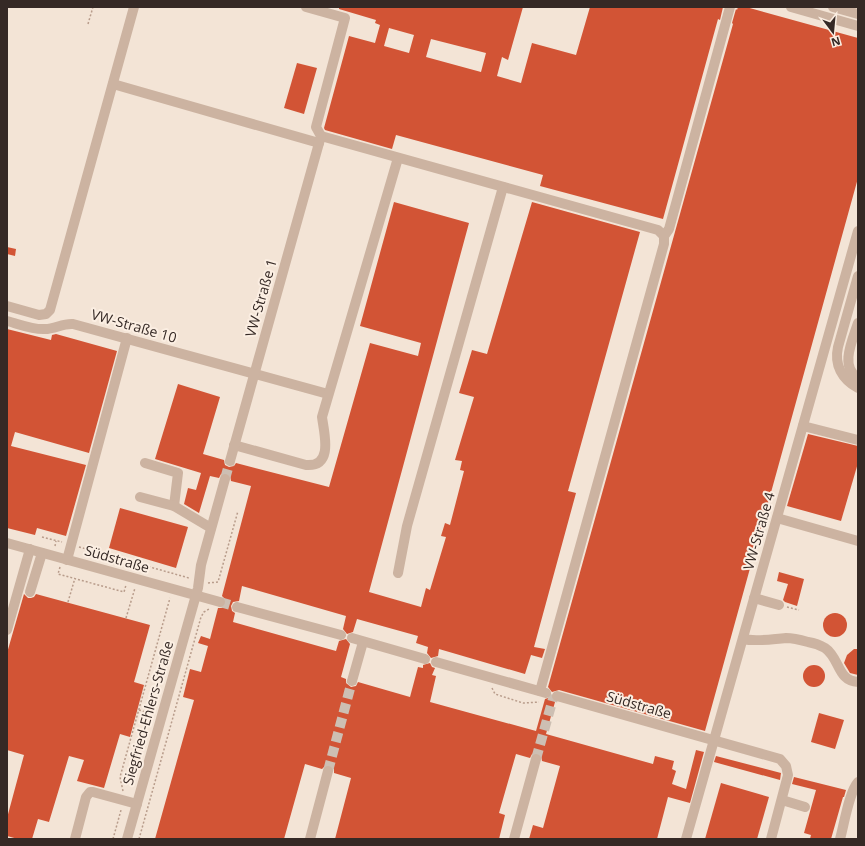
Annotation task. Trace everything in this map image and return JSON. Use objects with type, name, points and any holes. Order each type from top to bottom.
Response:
[{"type":"street","points":[[7,306],[39,315],[46,314],[50,310],[134,7]]},
{"type":"street","name":"VW-Straße 1","points":[[230,461],[318,135],[345,18],[306,7]]},
{"type":"street","points":[[436,662],[543,692],[664,244],[664,236],[669,229],[730,7]]},
{"type":"street","points":[[791,7],[811,10],[858,26]]},
{"type":"street","points":[[832,7],[858,14]]},
{"type":"street","points":[[113,84],[318,135],[658,230],[664,236]]},
{"type":"street","points":[[234,445],[306,465],[319,462],[324,455],[326,447],[322,417],[398,158]]},
{"type":"street","points":[[398,573],[407,526],[503,187]]},
{"type":"street","name":"VW-Straße 4","points":[[686,839],[858,231]]},
{"type":"street","points":[[858,276],[837,357],[839,368],[847,381],[858,388]]},
{"type":"street","name":"VW-Straße 10","points":[[7,321],[41,330],[68,323],[74,324],[328,394]]},
{"type":"street","points":[[858,323],[848,363],[852,375],[858,378]]},
{"type":"street","points":[[67,560],[127,338]]},
{"type":"street","points":[[803,426],[858,440]]},
{"type":"street","points":[[145,463],[178,473],[174,506]]},
{"type":"street","points":[[196,596],[201,565],[224,479]]},
{"type":"street","points":[[140,497],[174,506],[211,528]]},
{"type":"street","points":[[777,518],[858,541]]},
{"type":"street","name":"Südstraße","points":[[7,543],[196,596],[216,605]]},
{"type":"street","points":[[7,630],[30,549]]},
{"type":"street","points":[[30,592],[42,553]]},
{"type":"street","name":"Siegfried-Ehlers-Straße","points":[[127,839],[196,596]]},
{"type":"street","points":[[754,598],[779,605]]},
{"type":"street","points":[[237,607],[341,635]]},
{"type":"street","points":[[352,638],[425,659]]},
{"type":"street","points":[[743,639],[753,641],[791,638],[816,644],[826,648],[847,680],[858,682]]},
{"type":"street","points":[[352,681],[363,642]]},
{"type":"street","name":"Südstraße","points":[[557,696],[780,759],[786,766],[788,775],[771,839]]},
{"type":"street","points":[[514,839],[536,759]]},
{"type":"street","points":[[310,839],[328,771]]},
{"type":"street","points":[[840,839],[855,786],[858,782]]},
{"type":"street","points":[[75,839],[88,794],[93,792],[137,804]]},
{"type":"street","points":[[782,800],[805,807]]},
{"type":"path","points":[[88,24],[93,7]]},
{"type":"path","points":[[42,537],[209,583],[218,582],[238,511]]},
{"type":"path","points":[[56,564],[61,565],[58,574],[124,592],[126,584],[136,586],[126,618]]},
{"type":"path","points":[[68,602],[75,578]]},
{"type":"path","points":[[113,839],[124,797],[120,777],[171,596]]},
{"type":"path","points":[[139,839],[201,617],[204,612],[216,605]]},
{"type":"path","points":[[779,605],[799,610]]},
{"type":"building","points":[[339,7],[523,7],[508,60],[502,57],[497,76],[521,83],[532,43],[576,55],[590,7],[723,7],[720,20],[718,19],[663,219],[540,186],[543,175],[396,135],[392,149],[325,130],[324,128],[349,36],[375,43],[380,25],[375,23],[376,20],[339,9]],"holes":[[[389,28],[414,35],[409,53],[384,46]],[[431,39],[486,53],[481,72],[426,57]]]},
{"type":"building","points":[[738,7],[746,7],[858,38],[858,178],[705,731],[559,690],[552,692],[548,687],[733,24],[732,23]]},
{"type":"building","points":[[297,63],[317,68],[304,114],[284,108]]},
{"type":"building","points":[[394,202],[469,223],[369,592],[421,607],[426,588],[430,590],[446,537],[441,536],[445,523],[450,525],[464,471],[460,470],[462,461],[455,460],[474,397],[459,393],[472,350],[487,354],[532,202],[640,232],[568,491],[576,493],[534,647],[545,649],[542,658],[531,655],[525,674],[439,649],[438,656],[431,658],[427,653],[428,647],[416,643],[418,636],[357,619],[353,632],[347,634],[343,629],[346,616],[242,586],[239,601],[233,602],[231,606],[232,611],[235,613],[233,622],[336,651],[339,641],[346,639],[350,644],[341,677],[346,679],[346,683],[351,687],[356,686],[358,682],[410,697],[418,667],[423,668],[423,665],[430,663],[432,667],[435,668],[432,675],[436,676],[430,702],[536,731],[545,699],[551,697],[555,702],[546,734],[653,764],[655,756],[674,761],[672,769],[676,771],[672,784],[686,789],[696,750],[704,752],[690,803],[668,797],[657,839],[529,839],[533,825],[543,828],[560,766],[542,761],[541,755],[535,753],[532,754],[530,758],[516,754],[499,813],[505,815],[499,839],[335,839],[351,778],[334,773],[334,769],[330,765],[326,765],[322,769],[305,764],[284,839],[155,839],[194,700],[183,697],[190,669],[201,672],[208,646],[198,643],[201,636],[210,639],[218,608],[222,608],[226,604],[226,600],[222,596],[251,486],[231,481],[230,475],[226,473],[221,474],[219,478],[210,476],[199,513],[184,504],[188,488],[196,490],[201,473],[155,459],[178,384],[220,397],[203,454],[224,460],[225,465],[229,467],[234,466],[236,463],[329,487],[370,343],[418,356],[421,343],[360,326]]},
{"type":"building","points":[[7,247],[16,249],[15,256],[7,254]]},
{"type":"building","points":[[7,329],[51,340],[52,335],[56,334],[117,351],[89,453],[15,432],[11,446],[86,465],[66,536],[37,528],[35,535],[7,528]]},
{"type":"building","points":[[808,434],[858,446],[858,463],[841,521],[787,506]]},
{"type":"building","points":[[120,508],[188,527],[176,568],[109,548]]},
{"type":"building","points":[[779,572],[804,579],[797,606],[783,600],[788,584],[777,581]]},
{"type":"building","points":[[24,594],[28,598],[34,597],[36,594],[150,625],[134,682],[144,685],[130,737],[120,734],[104,788],[77,781],[84,760],[69,756],[49,822],[38,819],[32,839],[18,839],[7,836],[7,818],[24,755],[7,750],[7,653]]},
{"type":"building","points":[[835,613],[840,614],[846,620],[846,630],[840,636],[835,637],[830,636],[824,630],[823,625],[824,620],[830,614]]},
{"type":"building","points":[[854,649],[858,649],[858,675],[850,673],[844,663],[847,655]]},
{"type":"building","points":[[814,665],[822,668],[825,676],[822,684],[814,687],[806,684],[803,676],[806,668]]},
{"type":"building","points":[[819,713],[844,720],[835,749],[811,742]]},
{"type":"building","points":[[716,756],[781,773],[780,780],[714,762]]},
{"type":"building","points":[[794,777],[846,790],[831,839],[810,839],[811,835],[804,833],[816,790],[792,784]]},
{"type":"building","points":[[721,783],[769,797],[757,839],[705,839]]},
{"type":"tunnel","points":[[225,479],[230,461]]},
{"type":"tunnel","points":[[220,602],[237,607]]},
{"type":"tunnel","points":[[328,771],[352,681]]},
{"type":"tunnel","points":[[536,759],[554,695]]}]
